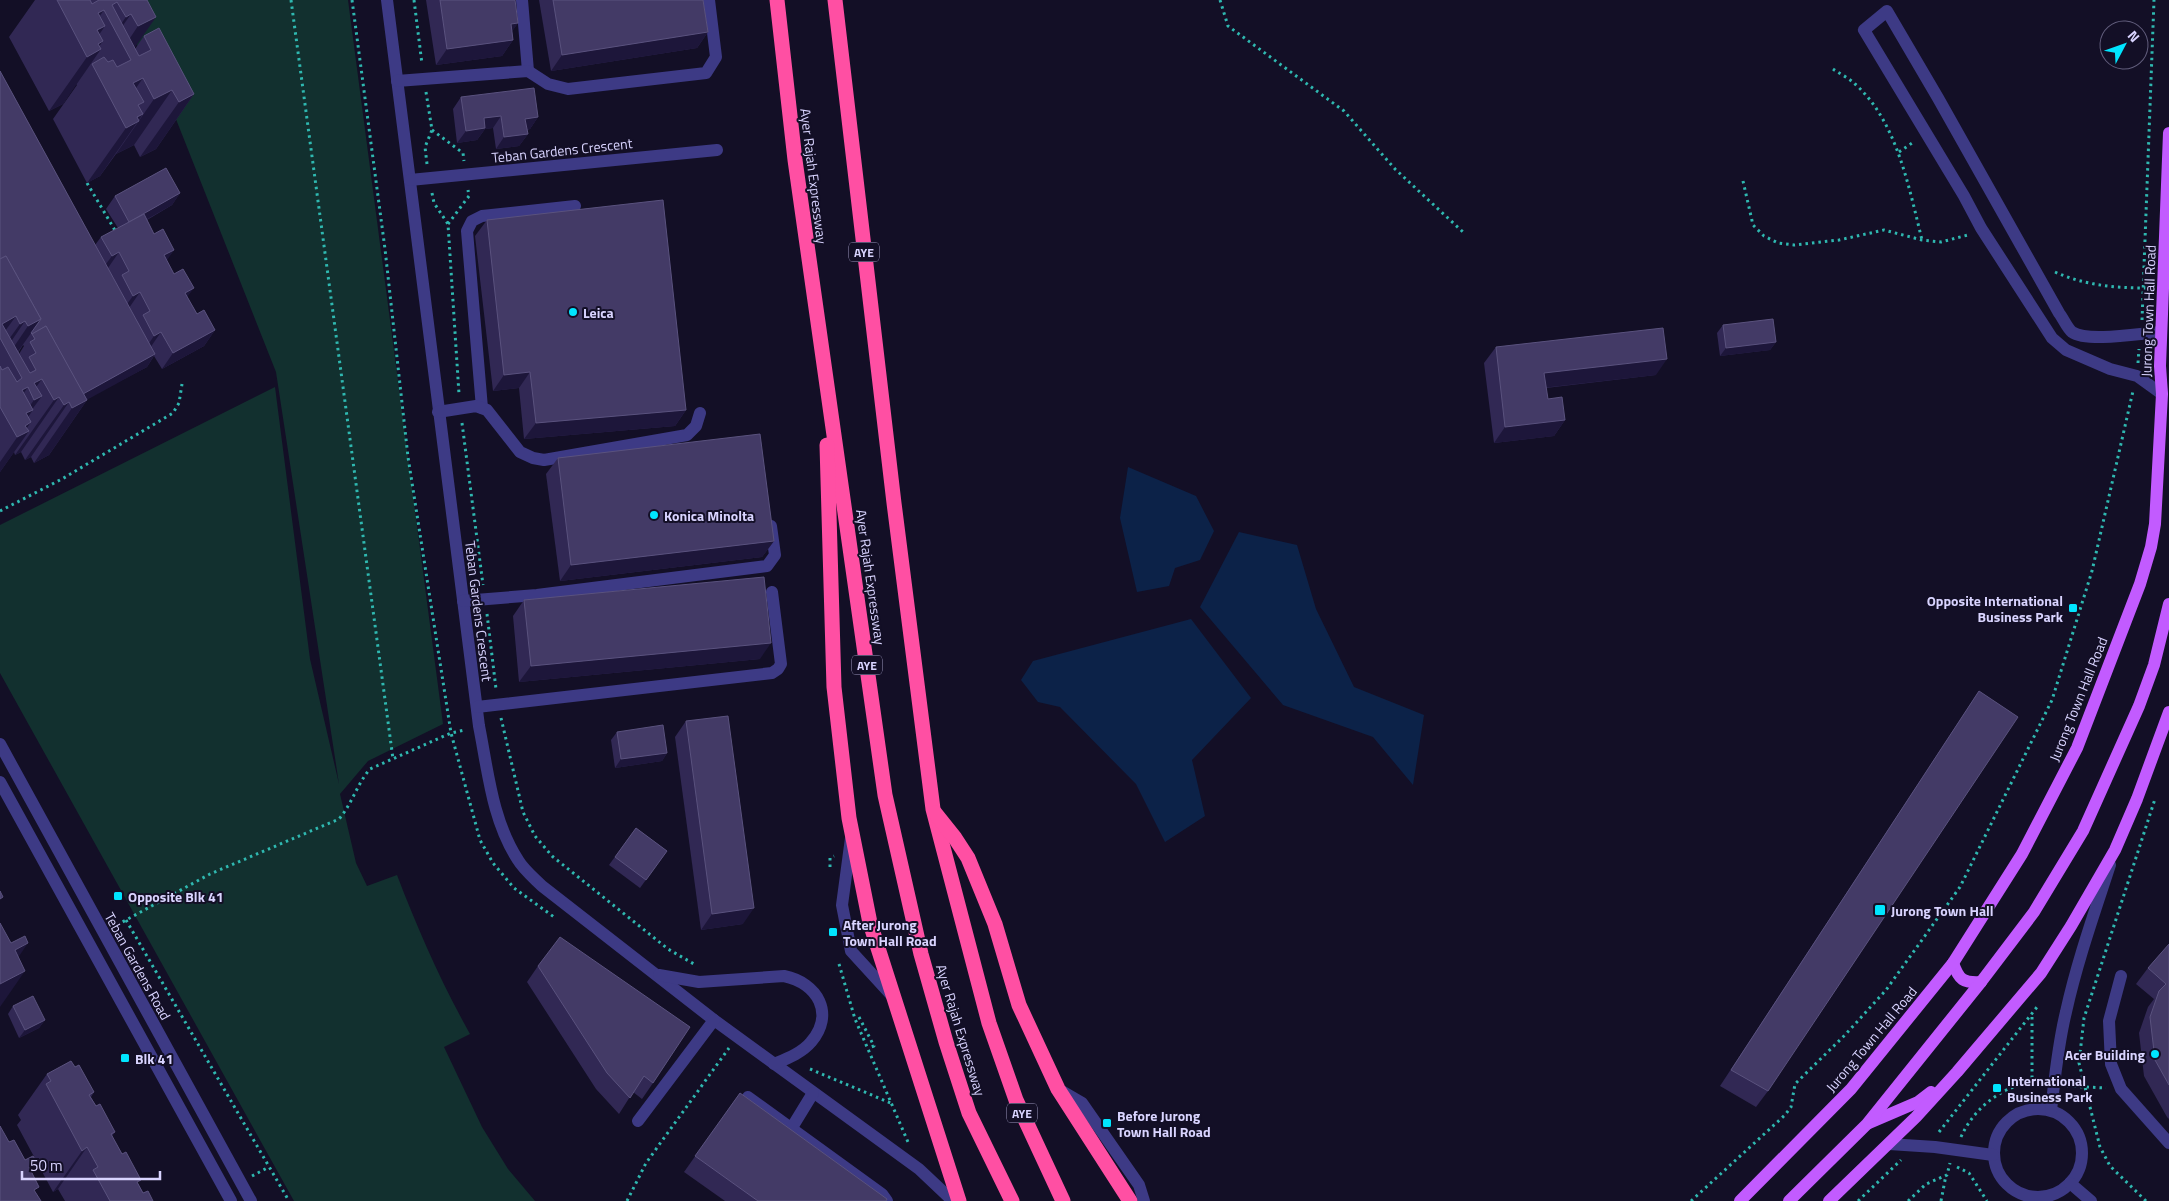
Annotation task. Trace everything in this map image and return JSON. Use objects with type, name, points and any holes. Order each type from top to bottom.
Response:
[{"type":"highway","name":"Ayer Rajah Expressway","points":[[777,0],[795,160],[885,795],[921,954],[969,1113],[1012,1201]]},
{"type":"highway","name":"Ayer Rajah Expressway","points":[[835,0],[894,504],[933,810],[989,1023],[1016,1100],[1063,1201]]},
{"type":"highway","points":[[825,374],[834,687],[852,832],[870,923],[958,1201]]},
{"type":"highway","points":[[933,810],[956,838],[968,858],[995,924],[1019,1005],[1058,1090],[1130,1201]]},
{"type":"main road","name":"Jurong Town Hall Road","points":[[1740,1201],[1851,1089],[1953,963],[2022,854],[2077,748],[2140,584],[2156,524],[2162,394],[2161,332],[2169,133]]},
{"type":"main road","points":[[2164,276],[2169,296]]},
{"type":"main road","points":[[2162,394],[2169,374]]},
{"type":"main road","points":[[1789,1201],[1866,1124],[1981,982],[2034,912],[2084,831],[2154,665],[2169,604]]},
{"type":"main road","points":[[1829,1201],[1889,1144],[1957,1072],[2041,973],[2115,850],[2137,799],[2169,712]]},
{"type":"main road","points":[[1953,963],[1957,976],[1968,983],[1981,982]]},
{"type":"main road","points":[[1866,1124],[1918,1102],[1957,1072]]},
{"type":"street","name":"Teban Gardens Crescent","points":[[387,0],[476,707],[494,803],[502,829],[518,861],[542,886],[714,1020],[774,1064],[795,1055],[810,1043],[818,1030],[823,1016],[821,1004],[816,993],[807,984],[784,976],[699,982],[657,975]]},
{"type":"street","points":[[522,0],[528,71]]},
{"type":"street","points":[[397,81],[528,71],[548,84],[568,89],[706,73],[716,57],[709,0]]},
{"type":"street","points":[[2161,332],[2100,337],[2072,332],[2059,313],[1887,11],[1864,30],[1981,228],[2052,338],[2066,350],[2110,369],[2136,376],[2162,394]]},
{"type":"street","name":"Teban Gardens Crescent","points":[[410,180],[716,150]]},
{"type":"street","points":[[482,408],[467,231],[472,221],[482,216],[575,206]]},
{"type":"street","points":[[438,412],[476,406],[487,410],[520,452],[533,458],[544,460],[687,435],[696,426],[700,413]]},
{"type":"street","points":[[463,601],[537,595],[767,566],[775,555],[768,509]]},
{"type":"street","points":[[476,707],[772,673],[781,664],[772,592]]},
{"type":"street","name":"Teban Gardens Road","points":[[2,752],[251,1201]]},
{"type":"street","points":[[0,782],[231,1201]]},
{"type":"street","points":[[852,832],[842,905],[852,952],[894,998]]},
{"type":"street","points":[[2051,1110],[2057,1062],[2071,990],[2115,850]]},
{"type":"street","points":[[2121,976],[2109,1021],[2111,1064],[2122,1089],[2169,1143]]},
{"type":"street","points":[[638,1121],[714,1020]]},
{"type":"street","points":[[774,1064],[919,1169],[953,1201]]},
{"type":"street","points":[[1058,1090],[1082,1103],[1139,1185],[1144,1201]]},
{"type":"street","points":[[791,1129],[813,1093]]},
{"type":"street","points":[[748,1097],[882,1194],[887,1201]]},
{"type":"street","points":[[2036,1108],[2051,1110],[2063,1116],[2078,1133],[2084,1150],[2079,1170],[2070,1183],[2059,1192],[2045,1197],[2023,1194],[2004,1182],[1996,1169],[1993,1155],[1998,1134],[2010,1118],[2025,1110],[2036,1108]]},
{"type":"street","points":[[1889,1144],[1926,1146],[1993,1155]]},
{"type":"street","points":[[2070,1183],[2090,1201]]},
{"type":"path","points":[[291,0],[393,758]]},
{"type":"path","points":[[352,0],[385,249],[408,457],[450,733]]},
{"type":"path","points":[[414,0],[432,130],[425,147],[429,178],[434,203],[448,224],[460,408],[498,705],[523,812],[535,836],[552,856],[668,949],[696,965]]},
{"type":"path","points":[[1220,0],[1228,26],[1344,111],[1395,169],[1463,232]]},
{"type":"path","points":[[1691,1201],[1791,1107],[1795,1084],[1845,1035],[1886,990],[1960,887],[2052,700],[2092,571],[2136,376],[2144,288],[2154,0]]},
{"type":"path","points":[[1833,69],[1855,84],[1873,104],[1899,152],[1922,240]]},
{"type":"path","points":[[1743,181],[1753,225],[1764,236],[1778,243],[1794,245],[1830,241],[1884,230],[1922,240],[1941,242],[1968,235],[1981,228]]},
{"type":"path","points":[[87,183],[119,237]]},
{"type":"path","points":[[2030,261],[2068,278],[2101,286],[2144,288]]},
{"type":"path","points":[[0,511],[62,479],[173,413],[179,403],[182,384]]},
{"type":"path","points":[[103,933],[210,874],[339,819],[345,812],[361,780],[370,769],[450,733],[479,726]]},
{"type":"path","points":[[2146,1201],[2105,1159],[2079,1063],[2084,1018],[2157,794]]},
{"type":"path","points":[[126,920],[289,1201]]},
{"type":"path","points":[[838,964],[855,1019],[893,1104],[919,1169]]},
{"type":"path","points":[[1858,1201],[1899,1161],[1908,1157],[1916,1157],[2037,1007]]},
{"type":"path","points":[[2032,1013],[2032,1082]]},
{"type":"path","points":[[858,1017],[874,1046],[868,1048]]},
{"type":"path","points":[[627,1201],[646,1163],[731,1046]]},
{"type":"path","points":[[809,1069],[893,1104]]},
{"type":"path","points":[[1941,1201],[1950,1165],[1964,1131],[1977,1113],[1994,1096],[2019,1084],[2032,1082],[2122,1089]]},
{"type":"path","points":[[1942,1163],[1969,1173],[1987,1201]]},
{"type":"path","points":[[1908,1201],[1926,1184],[1947,1175]]},
{"type":"green space","points":[[112,0],[348,0],[443,724],[368,761],[340,794],[356,863],[367,886],[397,875],[430,956],[470,1034],[444,1047],[482,1127],[508,1169],[535,1201],[294,1201],[0,673],[0,525],[275,387],[310,659],[339,784],[276,372],[170,104]]},
{"type":"water","points":[[1128,467],[1196,496],[1214,531],[1200,560],[1175,568],[1169,586],[1137,592],[1120,518]]},
{"type":"water","points":[[1239,532],[1297,545],[1316,609],[1354,687],[1424,715],[1413,785],[1373,737],[1283,705],[1200,607]]},
{"type":"water","points":[[1191,619],[1251,698],[1192,760],[1205,816],[1165,842],[1136,784],[1060,707],[1038,702],[1021,680],[1033,661]]},
{"type":"building","points":[[57,0],[90,0],[92,4],[99,0],[147,0],[156,17],[138,26],[131,14],[126,17],[117,2],[112,5],[139,56],[151,50],[144,36],[159,28],[194,94],[179,102],[172,90],[154,99],[143,78],[133,83],[144,102],[138,105],[143,114],[137,117],[139,121],[126,128],[92,64],[104,57],[108,62],[113,60],[117,67],[131,60],[104,10],[98,13],[105,26],[97,30],[103,41],[98,44],[101,49],[87,57]]},
{"type":"building","points":[[440,0],[515,0],[518,23],[511,24],[513,40],[447,49]]},
{"type":"building","points":[[553,0],[703,0],[708,32],[562,55]]},
{"type":"building","points":[[0,71],[155,354],[83,394],[46,326],[31,333],[41,319],[6,256],[0,259]]},
{"type":"building","points":[[534,88],[538,117],[525,119],[528,134],[504,137],[501,116],[484,118],[485,128],[466,131],[461,97]]},
{"type":"building","points":[[166,168],[180,193],[129,222],[115,196]]},
{"type":"building","name":"Leica","points":[[663,200],[686,410],[536,423],[530,372],[504,375],[487,220]]},
{"type":"building","points":[[144,214],[154,234],[163,229],[174,250],[164,255],[174,274],[183,269],[194,288],[185,293],[197,314],[204,310],[215,330],[173,353],[161,332],[154,336],[143,315],[150,311],[140,292],[133,296],[122,275],[129,271],[119,252],[112,256],[101,237]]},
{"type":"building","points":[[6,256],[41,319],[28,326],[25,321],[20,324],[16,316],[2,324],[30,373],[36,370],[29,357],[36,353],[30,342],[35,339],[32,334],[46,326],[87,400],[72,408],[69,402],[64,405],[59,397],[54,400],[42,379],[34,383],[42,396],[34,400],[28,387],[22,390],[33,410],[26,413],[31,422],[25,426],[29,431],[17,437],[0,407],[0,366],[2,370],[8,367],[17,382],[22,378],[0,338],[0,259]]},
{"type":"building","points":[[1773,319],[1776,342],[1726,348],[1723,325]]},
{"type":"building","points":[[1663,328],[1667,359],[1544,373],[1548,399],[1562,397],[1565,420],[1505,427],[1496,347]]},
{"type":"building","name":"Konica Minolta","points":[[760,434],[774,541],[571,565],[558,458]]},
{"type":"building","points":[[764,577],[771,643],[531,666],[524,600]]},
{"type":"building","points":[[1979,691],[2018,717],[1768,1091],[1731,1070]]},
{"type":"building","points":[[728,716],[754,908],[712,914],[686,721]]},
{"type":"building","points":[[663,725],[667,753],[621,759],[617,732]]},
{"type":"building","points":[[636,828],[667,851],[646,880],[615,857]]},
{"type":"building","points":[[0,923],[11,943],[25,936],[28,943],[15,950],[25,971],[0,984]]},
{"type":"building","points":[[560,937],[690,1027],[653,1083],[644,1076],[630,1098],[607,1073],[538,966]]},
{"type":"building","points":[[2169,944],[2169,1085],[2155,1060],[2150,1017],[2159,991],[2166,984],[2148,968]]},
{"type":"building","points":[[33,996],[45,1020],[25,1030],[13,1006]]},
{"type":"building","points":[[71,1061],[75,1067],[79,1065],[94,1092],[89,1095],[96,1106],[100,1104],[115,1132],[111,1134],[122,1154],[126,1152],[141,1180],[137,1182],[143,1193],[148,1191],[153,1201],[110,1201],[93,1170],[98,1167],[87,1147],[82,1151],[46,1084],[51,1081],[47,1074]]},
{"type":"building","points":[[740,1093],[887,1199],[886,1201],[758,1201],[695,1156]]},
{"type":"building","points":[[0,1126],[9,1142],[14,1140],[25,1160],[33,1156],[37,1162],[29,1167],[39,1187],[34,1190],[41,1201],[0,1201]]},
{"type":"place","name":"Leica","points":[[573,312]]},
{"type":"place","name":"Konica Minolta","points":[[654,515]]},
{"type":"place","name":"Opposite International Business Park","points":[[2073,608]]},
{"type":"place","name":"Opposite Blk 41","points":[[118,896]]},
{"type":"place","name":"Jurong Town Hall","points":[[1880,910]]},
{"type":"place","name":"After Jurong Town Hall Road","points":[[833,932]]},
{"type":"place","name":"Acer Building","points":[[2155,1054]]},
{"type":"place","name":"Blk 41","points":[[125,1058]]},
{"type":"place","name":"International Business Park","points":[[1997,1088]]},
{"type":"place","name":"Before Jurong Town Hall Road","points":[[1107,1123]]}]
